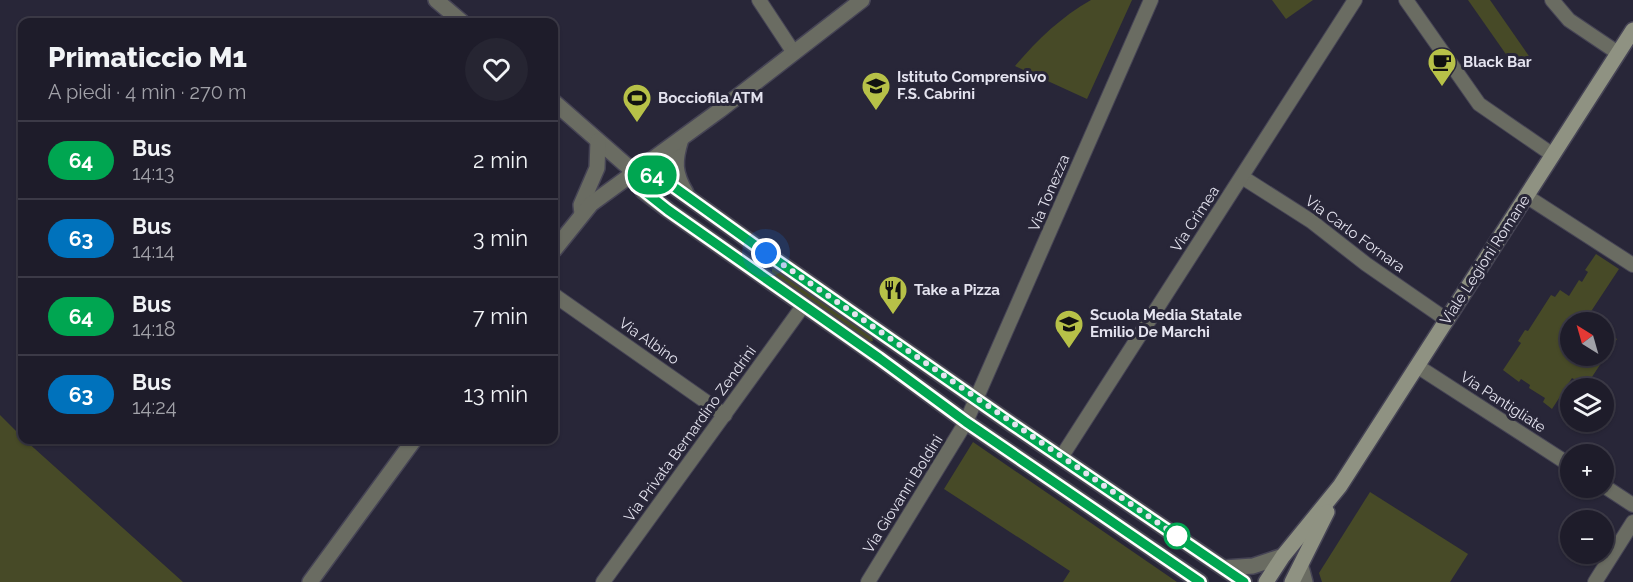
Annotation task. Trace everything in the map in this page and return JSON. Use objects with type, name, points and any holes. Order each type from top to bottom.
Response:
[{"type":"main road","name":"Viale Legioni Romane","points":[[1266,582],[1283,556],[1337,490],[1633,30]]},
{"type":"main road","name":"Viale Legioni Romane","points":[[1292,582],[1303,575],[1337,490]]},
{"type":"street","points":[[436,0],[457,18]]},
{"type":"street","points":[[759,0],[795,53]]},
{"type":"street","points":[[558,245],[591,204],[681,139],[862,0]]},
{"type":"street","name":"Via Tonezza","points":[[966,422],[1151,0]]},
{"type":"street","name":"Via Crimea","points":[[1062,456],[1355,0]]},
{"type":"street","points":[[1406,0],[1479,104],[1553,154]]},
{"type":"street","points":[[1552,0],[1569,20],[1618,53]]},
{"type":"street","points":[[558,106],[634,172],[644,191],[966,422],[1200,582]]},
{"type":"street","points":[[681,139],[675,158],[678,180],[688,196]]},
{"type":"street","points":[[582,214],[581,205],[597,168],[598,141]]},
{"type":"street","points":[[634,172],[660,177],[1013,425],[1062,456],[1244,582]]},
{"type":"street","name":"Via Carlo Fornara","points":[[1242,177],[1311,221],[1366,264],[1447,320]]},
{"type":"street","points":[[1526,196],[1633,265]]},
{"type":"street","points":[[752,270],[754,258],[766,253]]},
{"type":"street","name":"Via Albino","points":[[558,298],[725,415]]},
{"type":"street","name":"Via Privata Bernardino Zendrini","points":[[603,582],[803,306]]},
{"type":"street","points":[[869,351],[875,350],[882,344],[882,333]]},
{"type":"street","points":[[887,364],[889,351],[902,347]]},
{"type":"street","name":"Via Pantigliate","points":[[1417,366],[1560,459]]},
{"type":"street","name":"Via Giovanni Boldini","points":[[868,582],[966,422]]},
{"type":"street","points":[[1001,444],[999,435],[1002,430],[1013,425]]},
{"type":"street","points":[[310,582],[411,444]]},
{"type":"street","points":[[1614,493],[1633,505]]},
{"type":"street","points":[[1595,582],[1633,522]]},
{"type":"street","points":[[1172,562],[1182,561],[1188,557],[1189,545]]},
{"type":"street","points":[[1224,568],[1253,566],[1283,556]]},
{"type":"green space","points":[[1091,0],[1132,0],[1087,99],[1015,66],[1050,30]]},
{"type":"green space","points":[[1272,0],[1313,0],[1286,19]]},
{"type":"green space","points":[[1468,0],[1490,0],[1531,59],[1517,70]]},
{"type":"green space","points":[[1596,254],[1619,269],[1591,312],[1560,312],[1560,366],[1599,366],[1591,378],[1560,378],[1560,397],[1552,409],[1543,402],[1545,398],[1529,388],[1530,385],[1521,379],[1519,382],[1503,370],[1521,343],[1518,341],[1525,330],[1528,331],[1551,295],[1555,297],[1560,290],[1569,296],[1579,280],[1582,282],[1588,272],[1585,270]]},
{"type":"green space","points":[[772,269],[872,337],[873,341],[869,342],[772,273]]},
{"type":"green space","points":[[0,415],[18,433],[18,444],[29,444],[183,582],[0,582]]},
{"type":"green space","points":[[973,442],[1177,582],[1063,582],[1070,571],[944,489]]},
{"type":"green space","points":[[1370,492],[1468,554],[1450,582],[1322,582],[1319,573]]},
{"type":"bus line","name":"64","points":[[1200,582],[966,422],[668,210],[644,191],[634,172],[660,177],[1013,425],[1062,456],[1244,582]]},
{"type":"place","name":"Black Bar","points":[[1442,88]]},
{"type":"place","name":"Istituto Comprensivo F.S. Cabrini","points":[[876,112]]},
{"type":"place","name":"Bocciofila ATM","points":[[637,124]]},
{"type":"place","name":"Take a Pizza","points":[[893,316]]},
{"type":"place","name":"Scuola Media Statale Emilio De Marchi","points":[[1069,350]]},
{"type":"route","points":[[766,253],[1177,536]]}]
